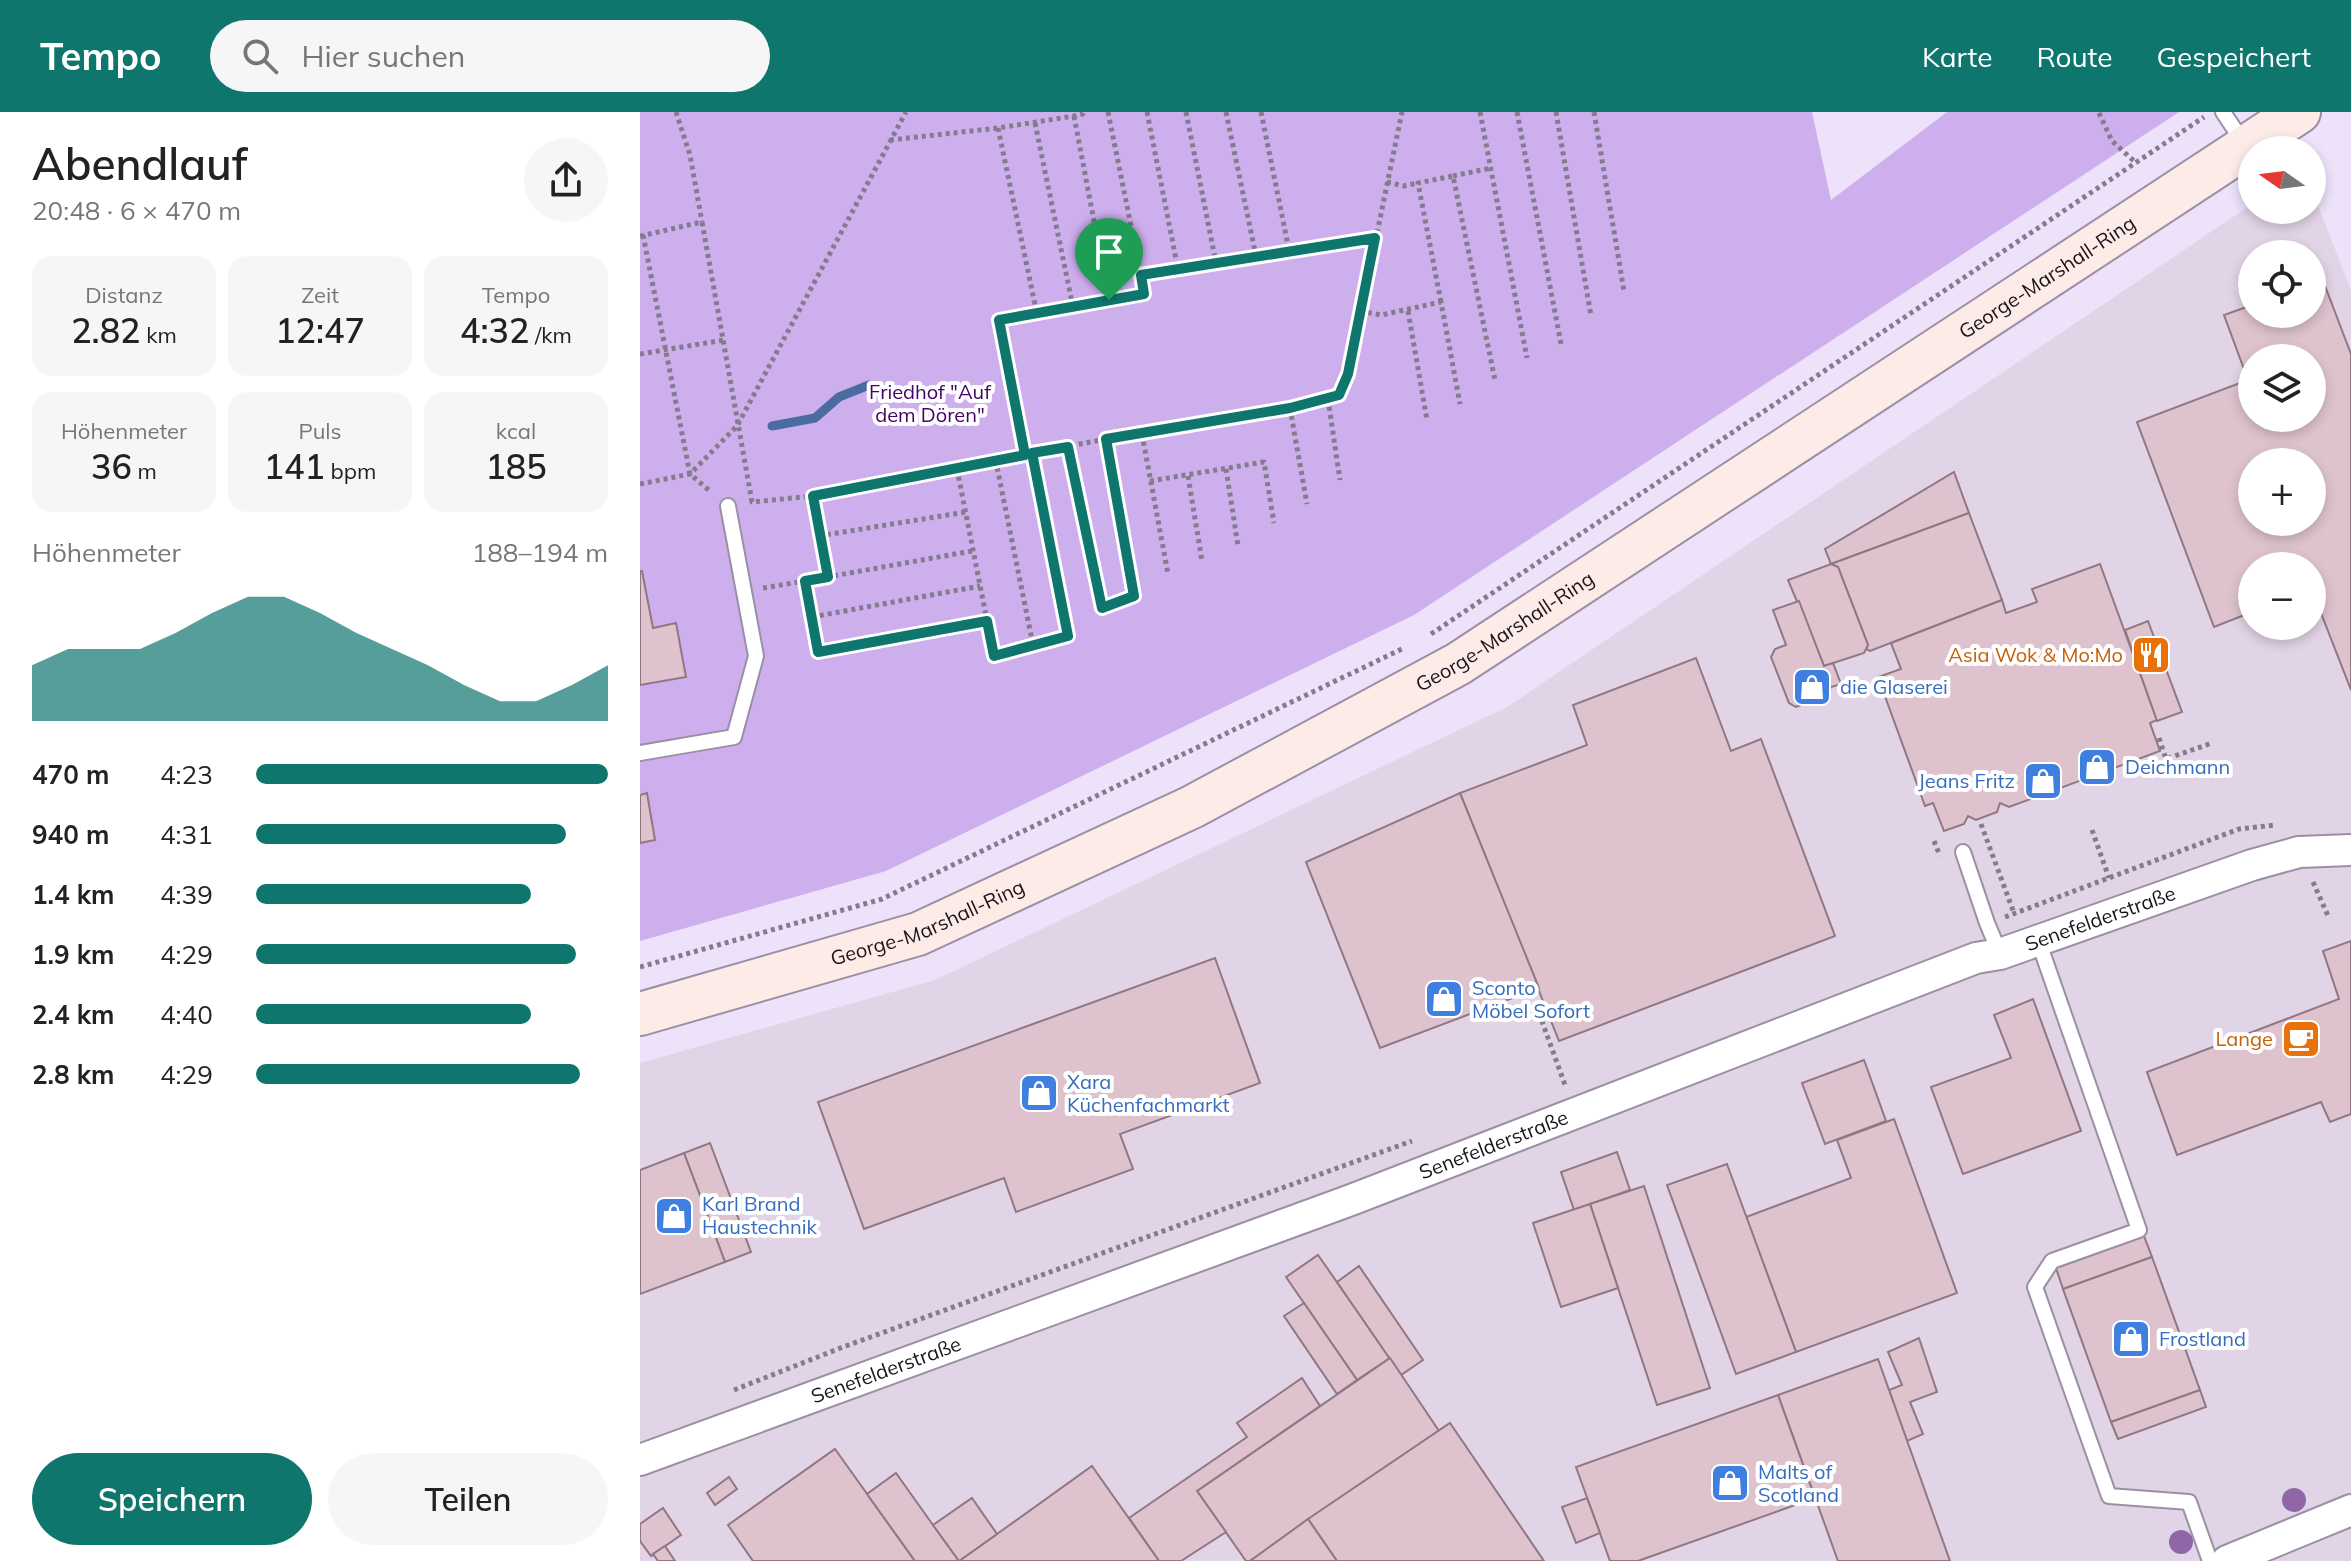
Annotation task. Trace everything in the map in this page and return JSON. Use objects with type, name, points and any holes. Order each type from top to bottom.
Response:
[{"type":"main road","name":"George-Marshall-Ring","points":[[2262,136],[2299,112]]},
{"type":"main road","name":"George-Marshall-Ring","points":[[640,1014],[918,934],[1192,807],[1430,679],[1485,647],[2238,151]]},
{"type":"street","name":"Senefelderstraße","points":[[640,1460],[1351,1200],[1976,958],[2000,954],[2246,867],[2312,850],[2351,850]]},
{"type":"street","points":[[2227,1561],[2351,1510]]},
{"type":"lane","points":[[2223,112],[2239,136]]},
{"type":"lane","points":[[640,753],[734,737],[756,656],[728,506]]},
{"type":"lane","points":[[1963,852],[2000,954]]},
{"type":"lane","points":[[2038,940],[2139,1230],[2052,1261],[2035,1287],[2109,1496],[2189,1502],[2210,1561]]},
{"type":"path","points":[[676,112],[690,155],[752,502],[813,496],[1106,439],[1290,408],[1339,395],[1348,374],[1402,112]]},
{"type":"path","points":[[640,484],[690,474],[737,426],[906,112]]},
{"type":"path","points":[[890,140],[1035,123],[1094,112]]},
{"type":"path","points":[[957,469],[994,656],[1068,636],[999,320],[1144,294],[1108,112]]},
{"type":"path","points":[[1147,112],[1178,269]]},
{"type":"path","points":[[1186,112],[1216,263]]},
{"type":"path","points":[[1226,112],[1256,256]]},
{"type":"path","points":[[1261,112],[1289,250]]},
{"type":"path","points":[[1480,112],[1527,358]]},
{"type":"path","points":[[1517,112],[1561,344]]},
{"type":"path","points":[[1556,112],[1591,316]]},
{"type":"path","points":[[1594,112],[1624,291]]},
{"type":"path","points":[[1425,638],[2211,112]]},
{"type":"path","points":[[2099,113],[2112,141],[2135,162]]},
{"type":"path","points":[[1074,116],[1109,300]]},
{"type":"path","points":[[1035,123],[1073,307]]},
{"type":"path","points":[[998,128],[1037,314]]},
{"type":"path","points":[[1387,182],[1404,186],[1491,168]]},
{"type":"path","points":[[1453,176],[1495,380]]},
{"type":"path","points":[[1418,183],[1460,404]]},
{"type":"path","points":[[690,474],[641,236],[702,222]]},
{"type":"path","points":[[1141,275],[1375,238]]},
{"type":"path","points":[[1360,311],[1381,315],[1441,302]]},
{"type":"path","points":[[1408,311],[1427,420]]},
{"type":"path","points":[[640,354],[724,340]]},
{"type":"path","points":[[1328,399],[1340,480]]},
{"type":"path","points":[[1290,408],[1307,504]]},
{"type":"path","points":[[1142,433],[1168,574]]},
{"type":"path","points":[[1068,447],[1102,608],[1134,596],[1106,439]]},
{"type":"path","points":[[996,462],[1033,645]]},
{"type":"path","points":[[1150,481],[1264,462],[1274,523]]},
{"type":"path","points":[[1226,469],[1238,546]]},
{"type":"path","points":[[1188,476],[1202,561]]},
{"type":"path","points":[[813,496],[828,577]]},
{"type":"path","points":[[819,536],[966,512]]},
{"type":"path","points":[[743,590],[972,551]]},
{"type":"path","points":[[805,581],[818,652],[987,621]]},
{"type":"path","points":[[812,617],[980,586]]},
{"type":"path","points":[[640,967],[882,899],[1410,645]]},
{"type":"path","points":[[2159,738],[2166,759],[2212,743]]},
{"type":"path","points":[[1981,824],[2014,913]]},
{"type":"path","points":[[1987,923],[2239,829],[2284,824],[2308,837],[2312,850]]},
{"type":"path","points":[[2092,830],[2109,878]]},
{"type":"path","points":[[1539,1013],[1565,1085],[1551,1090]]},
{"type":"path","points":[[727,1393],[843,1347],[1423,1137]]},
{"type":"shaded area","points":[[2238,213],[2238,224],[2325,224],[2351,290],[2351,1561],[640,1561],[640,1063],[935,980],[1507,707]]},
{"type":"green space","name":"Friedhof \"Auf dem Dören\"","points":[[640,112],[1812,112],[1831,200],[1947,112],[2179,112],[1414,615],[886,871],[640,941]]},
{"type":"building","points":[[2326,288],[2351,354],[2351,690],[2326,626],[2326,552],[2238,552],[2238,618],[2214,627],[2137,422],[2238,384],[2238,432],[2326,432],[2326,344],[2238,344],[2238,353],[2224,315],[2238,310],[2238,328],[2326,328]]},
{"type":"building","points":[[1954,472],[1969,513],[1831,564],[1825,549]]},
{"type":"building","points":[[1969,513],[2002,600],[1870,651],[1866,649],[1868,645],[1838,567],[1831,564]]},
{"type":"building","points":[[1831,564],[1838,567],[1868,645],[1864,653],[1824,666],[1788,580]]},
{"type":"building","points":[[2100,564],[2157,720],[2150,723],[2160,751],[2009,807],[2000,803],[1997,812],[1976,820],[1968,816],[1964,824],[1944,831],[1933,803],[1925,806],[1878,677],[1901,669],[1891,643],[2002,600],[2006,613],[2037,602],[2032,589]]},
{"type":"building","points":[[640,571],[653,628],[676,623],[686,677],[640,685]]},
{"type":"building","points":[[1799,601],[1824,666],[1833,663],[1841,684],[1831,687],[1827,695],[1796,707],[1789,703],[1771,657],[1775,649],[1786,645],[1773,610]]},
{"type":"building","points":[[2148,621],[2182,712],[2157,721],[2125,630]]},
{"type":"building","points":[[1696,658],[1731,751],[1761,739],[1835,936],[1559,1041],[1460,793],[1587,745],[1573,705]]},
{"type":"building","points":[[647,793],[655,840],[640,843],[640,795]]},
{"type":"building","points":[[1460,793],[1539,988],[1380,1048],[1306,862]]},
{"type":"building","points":[[2351,941],[2351,1114],[2330,1122],[2321,1102],[2177,1155],[2147,1072],[2339,999],[2323,951]]},
{"type":"building","name":"Xara Küchenfachmarkt","points":[[1215,958],[1260,1083],[1120,1134],[1133,1169],[1016,1212],[1004,1178],[864,1229],[818,1102]]},
{"type":"building","points":[[2033,999],[2081,1131],[1963,1174],[1931,1087],[2011,1058],[1994,1015]]},
{"type":"building","points":[[1864,1060],[1886,1121],[1825,1144],[1802,1083]]},
{"type":"building","points":[[1894,1119],[1957,1293],[1796,1352],[1746,1217],[1851,1178],[1837,1140]]},
{"type":"building","points":[[710,1143],[751,1252],[725,1262],[684,1153]]},
{"type":"building","points":[[1617,1152],[1630,1190],[1574,1210],[1561,1172]]},
{"type":"building","name":"Karl Brand Haustechnik","points":[[684,1153],[725,1262],[640,1294],[640,1170]]},
{"type":"building","points":[[1727,1164],[1796,1352],[1736,1374],[1667,1185]]},
{"type":"building","points":[[1644,1186],[1710,1388],[1657,1405],[1590,1204]]},
{"type":"building","points":[[1590,1204],[1618,1288],[1561,1307],[1533,1223]]},
{"type":"building","points":[[2144,1236],[2152,1257],[2063,1289],[2056,1268]]},
{"type":"building","points":[[1318,1255],[1390,1358],[1357,1380],[1286,1277]]},
{"type":"building","name":"Frostland","points":[[2152,1257],[2200,1390],[2111,1422],[2063,1289]]},
{"type":"building","points":[[1359,1266],[1423,1360],[1401,1375],[1337,1282]]},
{"type":"building","points":[[1304,1303],[1357,1380],[1337,1394],[1284,1316]]},
{"type":"building","points":[[1919,1338],[1937,1392],[1910,1402],[1923,1434],[1907,1441],[1889,1390],[1902,1385],[1888,1352]]},
{"type":"building","points":[[1390,1358],[1439,1431],[1246,1561],[1197,1491]]},
{"type":"building","points":[[1878,1359],[1950,1561],[1838,1561],[1778,1395]]},
{"type":"building","points":[[1302,1378],[1320,1406],[1197,1491],[1226,1532],[1181,1561],[1159,1561],[1129,1518],[1247,1437],[1237,1423]]},
{"type":"building","points":[[2200,1390],[2206,1407],[2118,1439],[2111,1422]]},
{"type":"building","points":[[1778,1395],[1815,1498],[1638,1561],[1610,1561],[1576,1467]]},
{"type":"building","points":[[1450,1423],[1544,1561],[1337,1561],[1308,1519]]},
{"type":"building","points":[[835,1449],[915,1561],[753,1561],[728,1525]]},
{"type":"building","points":[[1092,1466],[1159,1561],[959,1561],[997,1534]]},
{"type":"building","points":[[896,1473],[959,1561],[915,1561],[867,1494]]},
{"type":"building","points":[[729,1477],[737,1489],[715,1505],[707,1493]]},
{"type":"building","points":[[972,1498],[997,1534],[959,1561],[933,1525]]},
{"type":"building","points":[[1587,1498],[1600,1533],[1576,1543],[1562,1507]]},
{"type":"building","points":[[663,1508],[681,1535],[651,1556],[640,1541],[640,1524]]},
{"type":"building","points":[[1308,1519],[1337,1561],[1250,1561]]},
{"type":"building","points":[[665,1546],[675,1561],[658,1561],[653,1554]]},
{"type":"waterway","points":[[772,426],[815,418],[839,397],[869,385]]},
{"type":"place","name":"Asia Wok & Mo:Mo","points":[[2151,655]]},
{"type":"place","name":"die Glaserei","points":[[1812,687]]},
{"type":"place","name":"Deichmann","points":[[2097,767]]},
{"type":"place","name":"Jeans Fritz","points":[[2043,781]]},
{"type":"place","name":"Sconto Möbel Sofort","points":[[1444,999]]},
{"type":"place","name":"Lange","points":[[2301,1039]]},
{"type":"place","name":"Xara Küchenfachmarkt","points":[[1039,1093]]},
{"type":"place","name":"Karl Brand Haustechnik","points":[[674,1216]]},
{"type":"place","name":"Frostland","points":[[2131,1339]]},
{"type":"place","name":"Malts of Scotland","points":[[1730,1483]]},
{"type":"route","points":[[1375,238],[1348,374],[1339,395],[1290,408],[1106,439],[1134,596],[1102,608],[1068,447],[1032,453],[1068,636],[994,656],[987,621],[818,652],[805,581],[828,577],[813,496],[1025,455],[999,320],[1109,300],[1144,294],[1141,275],[1375,238]]}]
